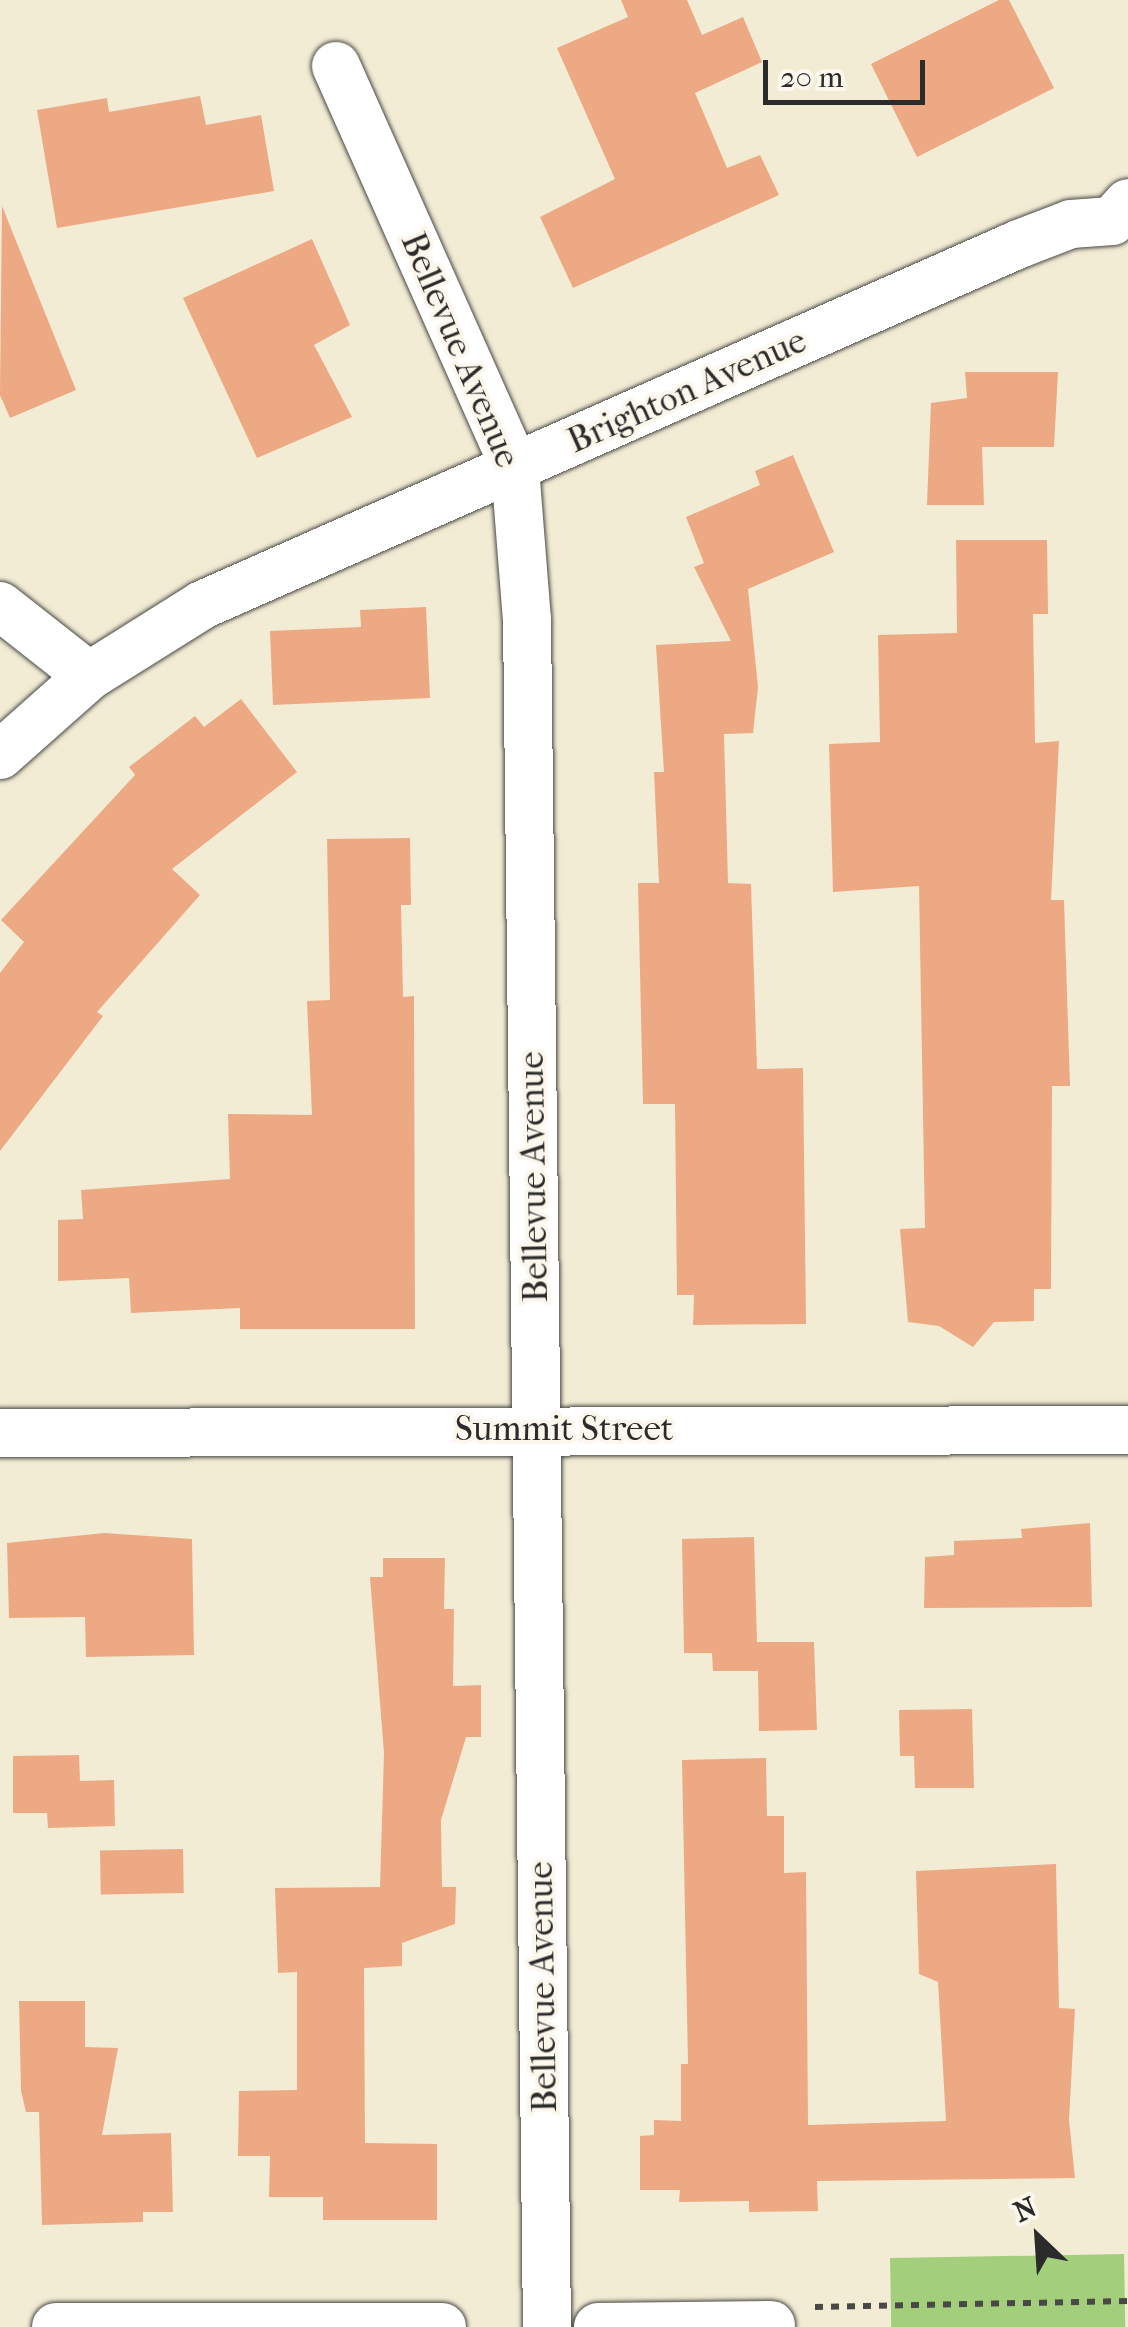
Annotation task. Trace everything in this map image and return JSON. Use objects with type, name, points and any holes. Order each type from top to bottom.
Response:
[{"type":"street","name":"Bellevue Avenue","points":[[336,66],[516,468],[527,619],[547,2327]]},
{"type":"street","name":"Brighton Avenue","points":[[0,756],[89,676],[202,605],[1019,244],[1071,224],[1122,218]]},
{"type":"street","points":[[0,606],[89,676]]},
{"type":"street","name":"Summit Street","points":[[0,1433],[538,1428],[1128,1430]]},
{"type":"street","points":[[598,2327],[771,2326]]},
{"type":"street","points":[[56,2327],[442,2327]]},
{"type":"path","points":[[771,2326],[826,2302],[1128,2301]]},
{"type":"green space","points":[[1124,2254],[1125,2327],[891,2327],[890,2258]]},
{"type":"building","points":[[621,0],[687,0],[702,35],[743,17],[762,62],[695,93],[727,168],[760,155],[779,195],[573,288],[540,217],[615,179],[557,48],[628,17]]},
{"type":"building","points":[[999,0],[1009,0],[1054,88],[917,157],[871,64]]},
{"type":"building","points":[[200,96],[206,125],[261,115],[274,191],[57,228],[37,110],[107,98],[109,112]]},
{"type":"building","points":[[2,206],[76,390],[10,418],[0,395]]},
{"type":"building","points":[[312,239],[350,325],[314,345],[352,417],[257,458],[183,298]]},
{"type":"building","points":[[965,372],[1058,372],[1054,447],[982,447],[984,505],[927,505],[931,403],[967,398]]},
{"type":"building","points":[[793,455],[834,552],[748,589],[758,687],[753,733],[724,734],[728,883],[751,884],[757,1069],[803,1068],[806,1324],[693,1325],[694,1295],[677,1295],[675,1104],[643,1104],[638,883],[659,883],[654,772],[664,772],[656,645],[731,641],[694,567],[704,563],[686,517],[760,485],[755,471]]},
{"type":"building","points":[[956,540],[1047,540],[1048,614],[1033,614],[1035,743],[1059,741],[1051,900],[1064,900],[1070,1086],[1052,1086],[1051,1289],[1034,1289],[1034,1321],[994,1322],[973,1347],[939,1326],[908,1322],[900,1229],[925,1228],[919,886],[833,892],[829,744],[880,742],[878,635],[957,633]]},
{"type":"building","points":[[426,607],[430,698],[273,705],[270,631],[361,627],[360,610]]},
{"type":"building","points":[[241,699],[297,772],[172,869],[200,895],[97,1012],[103,1016],[0,1151],[0,973],[24,942],[1,920],[135,775],[129,767],[195,716],[204,727]]},
{"type":"building","points":[[410,838],[411,905],[401,905],[403,997],[414,996],[415,1329],[240,1329],[240,1308],[131,1313],[129,1278],[58,1281],[58,1220],[83,1219],[81,1190],[230,1179],[228,1114],[312,1115],[307,1001],[330,1000],[327,839]]},
{"type":"building","points":[[1090,1523],[1092,1607],[924,1608],[925,1557],[954,1555],[954,1541],[1022,1538],[1021,1529]]},
{"type":"building","points":[[104,1533],[192,1539],[194,1655],[86,1657],[85,1617],[9,1618],[7,1543]]},
{"type":"building","points":[[754,1537],[757,1642],[814,1642],[817,1730],[759,1731],[758,1671],[713,1671],[712,1653],[684,1653],[682,1539]]},
{"type":"building","points":[[383,1558],[445,1558],[444,1609],[454,1609],[453,1686],[481,1685],[481,1737],[466,1737],[441,1820],[442,1887],[456,1887],[455,1924],[402,1943],[402,1966],[364,1968],[365,2143],[437,2144],[437,2220],[323,2220],[323,2197],[269,2197],[270,2156],[238,2156],[239,2091],[297,2090],[297,1972],[278,1973],[275,1888],[380,1887],[384,1753],[370,1577],[383,1577]]},
{"type":"building","points":[[972,1709],[974,1788],[915,1788],[914,1756],[900,1756],[899,1710]]},
{"type":"building","points":[[79,1755],[80,1781],[114,1780],[115,1826],[48,1828],[47,1813],[13,1813],[13,1756]]},
{"type":"building","points":[[766,1758],[767,1816],[784,1816],[784,1873],[806,1872],[808,2125],[946,2121],[938,1982],[919,1974],[916,1871],[1056,1864],[1059,2008],[1075,2009],[1069,2120],[1075,2178],[817,2181],[818,2211],[749,2212],[749,2201],[679,2202],[680,2190],[640,2190],[640,2136],[654,2135],[654,2120],[681,2121],[681,2064],[688,2064],[682,1760]]},
{"type":"building","points":[[183,1849],[184,1893],[101,1894],[100,1850]]},
{"type":"building","points":[[19,2001],[85,2001],[85,2047],[118,2048],[102,2135],[171,2133],[173,2212],[143,2212],[143,2222],[42,2225],[39,2112],[26,2112],[21,2091]]}]
